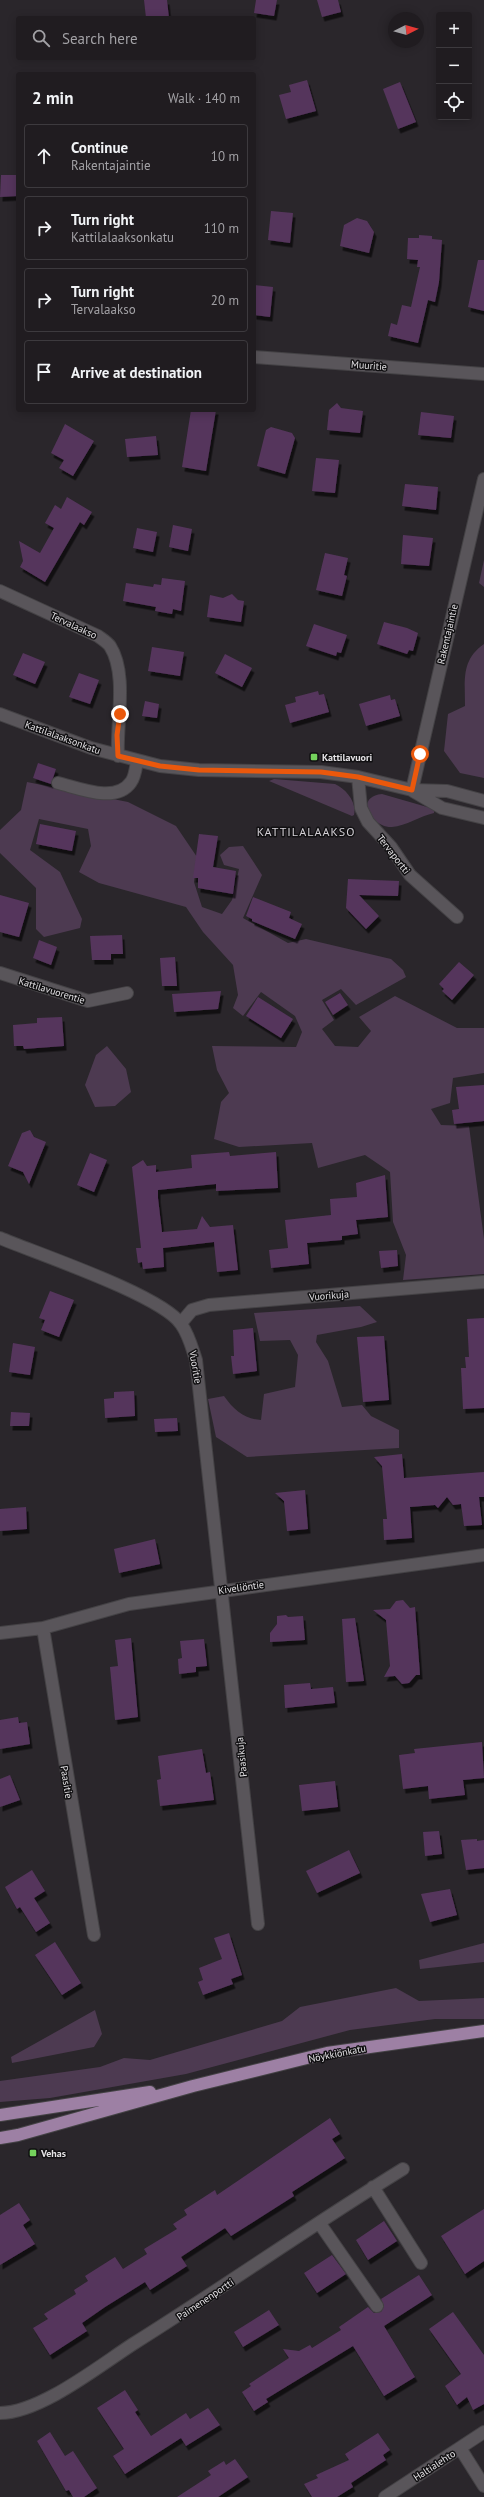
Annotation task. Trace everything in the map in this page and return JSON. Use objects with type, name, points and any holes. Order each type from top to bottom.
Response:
[{"type":"main road","name":"Nöykkiönkatu","points":[[0,2138],[113,2110],[193,2086],[327,2053],[484,2031]]},
{"type":"main road","name":"Nöykkiönkatu","points":[[0,2114],[193,2086]]},
{"type":"street","name":"Muuritie","points":[[256,357],[484,374]]},
{"type":"street","name":"Rakentajaintie","points":[[412,790],[484,479]]},
{"type":"street","name":"Tervalaakso","points":[[0,591],[98,636],[109,644],[118,670],[120,714],[117,735],[118,756]]},
{"type":"street","name":"Kattilalaaksonkatu","points":[[0,714],[118,756],[160,766],[199,770],[321,772],[358,777],[412,790],[447,791],[484,801]]},
{"type":"street","points":[[58,783],[108,794],[124,788],[132,781],[137,761]]},
{"type":"street","name":"Tervaportti","points":[[358,777],[361,808],[368,822],[391,848],[410,875],[457,917]]},
{"type":"street","name":"Kattilalaaksonkatu","points":[[412,790],[442,808],[484,818]]},
{"type":"street","name":"Kattilavuorentie","points":[[0,974],[88,1001],[127,993]]},
{"type":"street","name":"Vuoritie","points":[[0,1238],[151,1299],[181,1323],[196,1360],[223,1590]]},
{"type":"street","name":"Vuorikuja","points":[[181,1323],[192,1310],[208,1305],[484,1282]]},
{"type":"street","name":"Kiveliöntie","points":[[0,1633],[43,1628],[129,1604],[484,1555]]},
{"type":"street","name":"Paasikuja","points":[[223,1590],[258,1924]]},
{"type":"street","name":"Paasitie","points":[[43,1628],[94,1935]]},
{"type":"street","name":"Paimenenportti","points":[[0,2413],[19,2411],[58,2392],[403,2169]]},
{"type":"street","points":[[373,2187],[421,2263]]},
{"type":"street","points":[[320,2224],[377,2306]]},
{"type":"street","name":"Haltialehto","points":[[385,2497],[484,2432]]},
{"type":"street","points":[[460,2448],[484,2486]]},
{"type":"shaded area","points":[[484,560],[484,587],[479,583]]},
{"type":"shaded area","points":[[484,644],[484,778],[460,773],[444,751],[448,714],[465,706],[465,679],[468,664],[471,657]]},
{"type":"shaded area","points":[[274,779],[335,784],[350,796],[354,805],[354,815],[352,816],[269,781]]},
{"type":"shaded area","points":[[27,782],[128,802],[176,826],[197,857],[194,882],[202,907],[222,914],[232,900],[239,869],[224,865],[220,855],[229,847],[243,846],[262,875],[243,918],[288,943],[306,939],[391,959],[403,970],[406,977],[356,1005],[341,989],[322,1000],[334,1020],[322,1029],[335,1046],[358,1047],[371,1031],[359,1017],[395,996],[457,1028],[484,1028],[484,1073],[453,1078],[450,1103],[431,1109],[441,1125],[469,1126],[484,1239],[484,1274],[403,1280],[406,1255],[393,1222],[390,1172],[365,1155],[318,1168],[312,1143],[239,1147],[214,1139],[221,1102],[229,1093],[217,1070],[212,1046],[296,1047],[302,1032],[295,1016],[261,992],[243,1016],[233,1008],[238,995],[233,965],[203,932],[186,907],[99,883],[79,872],[91,846],[88,829],[39,819],[30,850],[60,872],[82,919],[80,928],[44,937],[36,929],[36,888],[0,853],[0,830],[21,810]]},
{"type":"shaded area","points":[[382,794],[434,809],[434,813],[402,825],[392,827],[385,826],[372,818],[367,806],[373,796]]},
{"type":"shaded area","points":[[107,1046],[126,1069],[131,1092],[115,1106],[95,1107],[85,1085],[96,1055]]},
{"type":"shaded area","points":[[360,1306],[377,1322],[361,1327],[317,1335],[316,1342],[328,1361],[342,1407],[362,1405],[371,1416],[399,1430],[399,1448],[247,1457],[216,1437],[208,1399],[224,1396],[232,1406],[244,1416],[261,1420],[264,1394],[295,1387],[298,1355],[290,1340],[260,1341],[254,1313]]},
{"type":"shaded area","points":[[484,1943],[484,1962],[420,1969],[419,1960]]},
{"type":"shaded area","points":[[396,1988],[419,2001],[484,1998],[484,2019],[435,2019],[350,2030],[186,2074],[50,2098],[0,2102],[0,2081],[100,2067],[124,2058],[150,2060],[282,2021],[300,2007]]},
{"type":"shaded area","points":[[95,2010],[102,2034],[94,2047],[12,2063],[11,2057]]},
{"type":"building","points":[[144,0],[167,0],[169,16],[146,16]]},
{"type":"building","points":[[256,0],[277,0],[274,16],[254,13]]},
{"type":"building","points":[[317,0],[338,0],[341,12],[322,17]]},
{"type":"building","points":[[307,80],[316,111],[286,119],[279,95],[291,92],[289,85]]},
{"type":"building","points":[[400,82],[416,122],[398,129],[383,89]]},
{"type":"building","points":[[1,175],[16,175],[16,196],[0,197]]},
{"type":"building","points":[[271,211],[293,213],[290,243],[268,240]]},
{"type":"building","points":[[357,218],[367,221],[374,232],[369,253],[340,246],[344,225]]},
{"type":"building","points":[[419,235],[432,236],[432,239],[442,240],[439,282],[435,302],[428,300],[418,343],[388,336],[391,323],[397,325],[402,305],[411,307],[420,267],[417,267],[418,260],[407,259],[408,238],[419,238]]},
{"type":"building","points":[[478,260],[484,260],[484,311],[468,307]]},
{"type":"building","points":[[256,285],[273,287],[270,317],[256,315]]},
{"type":"building","points":[[337,403],[341,408],[363,411],[360,433],[327,430],[329,410]]},
{"type":"building","points":[[191,412],[216,412],[206,471],[182,467]]},
{"type":"building","points":[[421,412],[454,416],[451,438],[418,435]]},
{"type":"building","points":[[65,424],[94,441],[73,476],[59,468],[64,460],[51,453]]},
{"type":"building","points":[[271,427],[292,433],[295,438],[285,474],[257,466],[266,430]]},
{"type":"building","points":[[156,436],[158,455],[127,457],[125,439]]},
{"type":"building","points":[[316,458],[339,460],[335,493],[312,491]]},
{"type":"building","points":[[405,484],[438,487],[436,510],[402,506]]},
{"type":"building","points":[[67,497],[92,512],[84,525],[80,522],[45,582],[20,567],[23,561],[19,541],[40,553],[54,528],[45,523],[55,505],[61,509]]},
{"type":"building","points":[[173,525],[192,529],[188,551],[169,547]]},
{"type":"building","points":[[137,528],[157,532],[153,552],[133,548]]},
{"type":"building","points":[[403,535],[433,538],[429,566],[401,564]]},
{"type":"building","points":[[325,553],[348,558],[344,575],[347,576],[342,596],[316,590]]},
{"type":"building","points":[[162,578],[185,581],[181,611],[173,609],[172,614],[155,611],[156,607],[123,601],[126,583],[153,587],[154,584],[161,585]]},
{"type":"building","points":[[232,594],[238,600],[244,601],[241,622],[207,617],[210,595],[223,598]]},
{"type":"building","points":[[384,622],[407,628],[418,633],[413,651],[409,650],[407,654],[377,644]]},
{"type":"building","points":[[314,624],[347,635],[341,653],[337,652],[336,656],[306,646]]},
{"type":"building","points":[[152,647],[184,652],[180,676],[148,671]]},
{"type":"building","points":[[23,653],[45,662],[35,684],[13,675]]},
{"type":"building","points":[[225,654],[252,668],[242,687],[215,673]]},
{"type":"building","points":[[79,673],[99,680],[90,704],[69,697]]},
{"type":"building","points":[[318,691],[319,695],[324,694],[329,712],[290,723],[285,705],[296,702],[295,697]]},
{"type":"building","points":[[390,695],[391,700],[395,699],[400,716],[366,726],[359,704]]},
{"type":"building","points":[[145,701],[159,704],[157,718],[142,716]]},
{"type":"building","points":[[38,763],[56,769],[51,784],[33,778]]},
{"type":"building","points":[[40,824],[76,831],[72,851],[36,844]]},
{"type":"building","points":[[199,834],[218,836],[213,867],[236,871],[233,894],[198,888],[198,878],[193,878]]},
{"type":"building","points":[[348,879],[399,881],[398,896],[359,895],[379,916],[366,929],[346,908]]},
{"type":"building","points":[[0,895],[29,903],[19,937],[0,932]]},
{"type":"building","points":[[253,897],[291,912],[289,918],[302,924],[295,939],[252,921],[252,919],[246,916]]},
{"type":"building","points":[[122,935],[123,954],[111,954],[111,960],[92,960],[90,936]]},
{"type":"building","points":[[39,940],[57,947],[51,965],[33,958]]},
{"type":"building","points":[[175,957],[177,986],[162,986],[160,958]]},
{"type":"building","points":[[459,962],[474,975],[452,1000],[442,991],[444,989],[439,984]]},
{"type":"building","points":[[221,991],[218,1009],[174,1012],[172,994]]},
{"type":"building","points":[[340,993],[348,1005],[333,1015],[325,1002]]},
{"type":"building","points":[[258,997],[293,1019],[281,1038],[246,1016]]},
{"type":"building","points":[[62,1017],[64,1046],[24,1049],[23,1046],[14,1046],[13,1025],[37,1023],[37,1018]]},
{"type":"building","points":[[484,1085],[484,1121],[454,1124],[452,1110],[459,1109],[456,1087]]},
{"type":"building","points":[[30,1130],[34,1137],[46,1142],[29,1184],[23,1172],[8,1166],[22,1133]]},
{"type":"building","points":[[229,1152],[230,1156],[276,1152],[278,1188],[216,1191],[216,1184],[158,1190],[158,1198],[162,1232],[197,1229],[202,1216],[210,1227],[233,1225],[238,1270],[217,1272],[214,1242],[163,1248],[164,1267],[143,1269],[142,1262],[138,1263],[136,1248],[141,1248],[132,1167],[143,1160],[147,1166],[156,1165],[156,1172],[192,1168],[191,1155]]},
{"type":"building","points":[[90,1153],[107,1160],[94,1192],[77,1185]]},
{"type":"building","points":[[385,1175],[388,1217],[356,1220],[358,1234],[342,1236],[342,1240],[307,1243],[309,1264],[271,1268],[269,1250],[288,1248],[285,1220],[331,1215],[330,1199],[357,1197],[356,1183]]},
{"type":"building","points":[[397,1250],[398,1266],[381,1268],[379,1251]]},
{"type":"building","points":[[50,1291],[74,1300],[59,1337],[41,1330],[45,1320],[39,1318]]},
{"type":"building","points":[[484,1318],[484,1408],[463,1409],[461,1368],[466,1368],[465,1357],[469,1357],[467,1319]]},
{"type":"building","points":[[253,1328],[257,1371],[233,1374],[231,1356],[234,1356],[233,1330]]},
{"type":"building","points":[[384,1336],[389,1400],[363,1402],[357,1337]]},
{"type":"building","points":[[13,1343],[35,1347],[30,1375],[9,1372]]},
{"type":"building","points":[[134,1391],[135,1416],[105,1418],[104,1399],[114,1398],[114,1392]]},
{"type":"building","points":[[11,1412],[30,1413],[29,1426],[10,1426]]},
{"type":"building","points":[[177,1418],[178,1431],[155,1432],[154,1419]]},
{"type":"building","points":[[402,1454],[404,1478],[484,1472],[484,1497],[479,1497],[482,1525],[464,1526],[461,1504],[453,1505],[447,1497],[438,1508],[435,1505],[410,1507],[412,1538],[384,1540],[383,1519],[387,1519],[382,1466],[374,1457]]},
{"type":"building","points":[[305,1490],[308,1529],[287,1531],[284,1501],[275,1493]]},
{"type":"building","points":[[26,1507],[27,1529],[0,1531],[0,1509]]},
{"type":"building","points":[[155,1539],[160,1564],[119,1573],[114,1549]]},
{"type":"building","points":[[403,1600],[410,1608],[415,1607],[420,1675],[416,1675],[409,1683],[402,1684],[395,1676],[384,1677],[390,1666],[386,1620],[373,1610],[390,1609],[396,1601]]},
{"type":"building","points":[[286,1615],[288,1617],[303,1616],[305,1640],[270,1642],[270,1633],[277,1624],[277,1616]]},
{"type":"building","points":[[355,1618],[364,1681],[346,1682],[342,1619]]},
{"type":"building","points":[[131,1638],[138,1717],[115,1720],[110,1667],[118,1666],[115,1640]]},
{"type":"building","points":[[204,1639],[207,1666],[196,1667],[196,1672],[179,1674],[178,1659],[182,1658],[180,1641]]},
{"type":"building","points":[[310,1683],[311,1689],[333,1687],[335,1703],[285,1708],[284,1685]]},
{"type":"building","points":[[18,1717],[19,1723],[27,1722],[30,1744],[0,1749],[0,1720]]},
{"type":"building","points":[[482,1742],[484,1778],[463,1780],[465,1795],[429,1799],[428,1786],[403,1789],[399,1755],[415,1753],[414,1749]]},
{"type":"building","points":[[202,1749],[206,1773],[210,1772],[214,1800],[160,1806],[157,1780],[161,1779],[158,1756]]},
{"type":"building","points":[[10,1775],[20,1800],[0,1807],[0,1779]]},
{"type":"building","points":[[335,1781],[338,1807],[302,1811],[299,1785]]},
{"type":"building","points":[[439,1831],[442,1854],[425,1856],[423,1832]]},
{"type":"building","points":[[477,1839],[477,1841],[484,1840],[484,1868],[466,1870],[461,1840]]},
{"type":"building","points":[[349,1850],[360,1873],[317,1893],[306,1871]]},
{"type":"building","points":[[32,1870],[45,1891],[34,1898],[50,1923],[36,1932],[20,1907],[17,1909],[5,1887]]},
{"type":"building","points":[[450,1889],[457,1915],[430,1922],[421,1894]]},
{"type":"building","points":[[229,1933],[242,1975],[231,1979],[233,1984],[203,1995],[198,1982],[203,1980],[199,1968],[222,1959],[214,1938]]},
{"type":"building","points":[[55,1942],[81,1983],[62,1995],[35,1955]]},
{"type":"building","points":[[330,2118],[340,2134],[332,2139],[345,2158],[292,2192],[294,2196],[231,2236],[225,2228],[181,2257],[187,2266],[150,2290],[145,2282],[105,2307],[82,2323],[87,2331],[50,2355],[33,2328],[48,2319],[44,2314],[76,2294],[74,2290],[88,2281],[85,2276],[115,2257],[123,2269],[147,2254],[144,2249],[177,2229],[173,2224],[187,2215],[184,2210],[215,2190],[217,2195]]},
{"type":"building","points":[[19,2203],[30,2220],[23,2225],[35,2244],[0,2265],[0,2215]]},
{"type":"building","points":[[484,2209],[484,2261],[465,2274],[441,2236]]},
{"type":"building","points":[[384,2221],[397,2241],[368,2260],[356,2240]]},
{"type":"building","points":[[332,2255],[346,2274],[317,2293],[304,2273]]},
{"type":"building","points":[[419,2275],[432,2295],[384,2326],[415,2377],[384,2396],[353,2346],[266,2399],[268,2402],[254,2411],[242,2392],[251,2386],[249,2384],[289,2358],[283,2349],[299,2351],[310,2345],[312,2348],[341,2330],[339,2327],[368,2307],[374,2313],[381,2312],[384,2306],[381,2299]]},
{"type":"building","points":[[269,2310],[279,2325],[243,2347],[234,2332]]},
{"type":"building","points":[[453,2312],[484,2355],[484,2404],[473,2410],[467,2397],[457,2405],[445,2386],[461,2374],[429,2329]]},
{"type":"building","points":[[125,2390],[138,2410],[135,2412],[151,2436],[186,2413],[190,2419],[208,2408],[220,2425],[186,2446],[181,2438],[125,2474],[113,2456],[124,2449],[97,2408]]},
{"type":"building","points":[[50,2432],[65,2456],[73,2451],[97,2488],[84,2497],[73,2497],[69,2490],[66,2491],[37,2441]]},
{"type":"building","points":[[378,2433],[390,2450],[383,2455],[386,2460],[351,2483],[353,2487],[337,2497],[312,2497],[304,2484],[318,2478],[316,2475],[349,2460],[345,2454]]},
{"type":"building","points":[[235,2459],[248,2477],[218,2497],[177,2497],[211,2475],[208,2471],[224,2461],[226,2465]]},
{"type":"place","name":"Kattilavuori","points":[[314,757]]},
{"type":"place","name":"Vehas","points":[[33,2153]]},
{"type":"district","name":"KATTILALAAKSO","points":[[306,832]]},
{"type":"route","points":[[120,714],[117,735],[118,756],[160,766],[199,770],[321,772],[358,777],[412,790],[420,754]]}]
